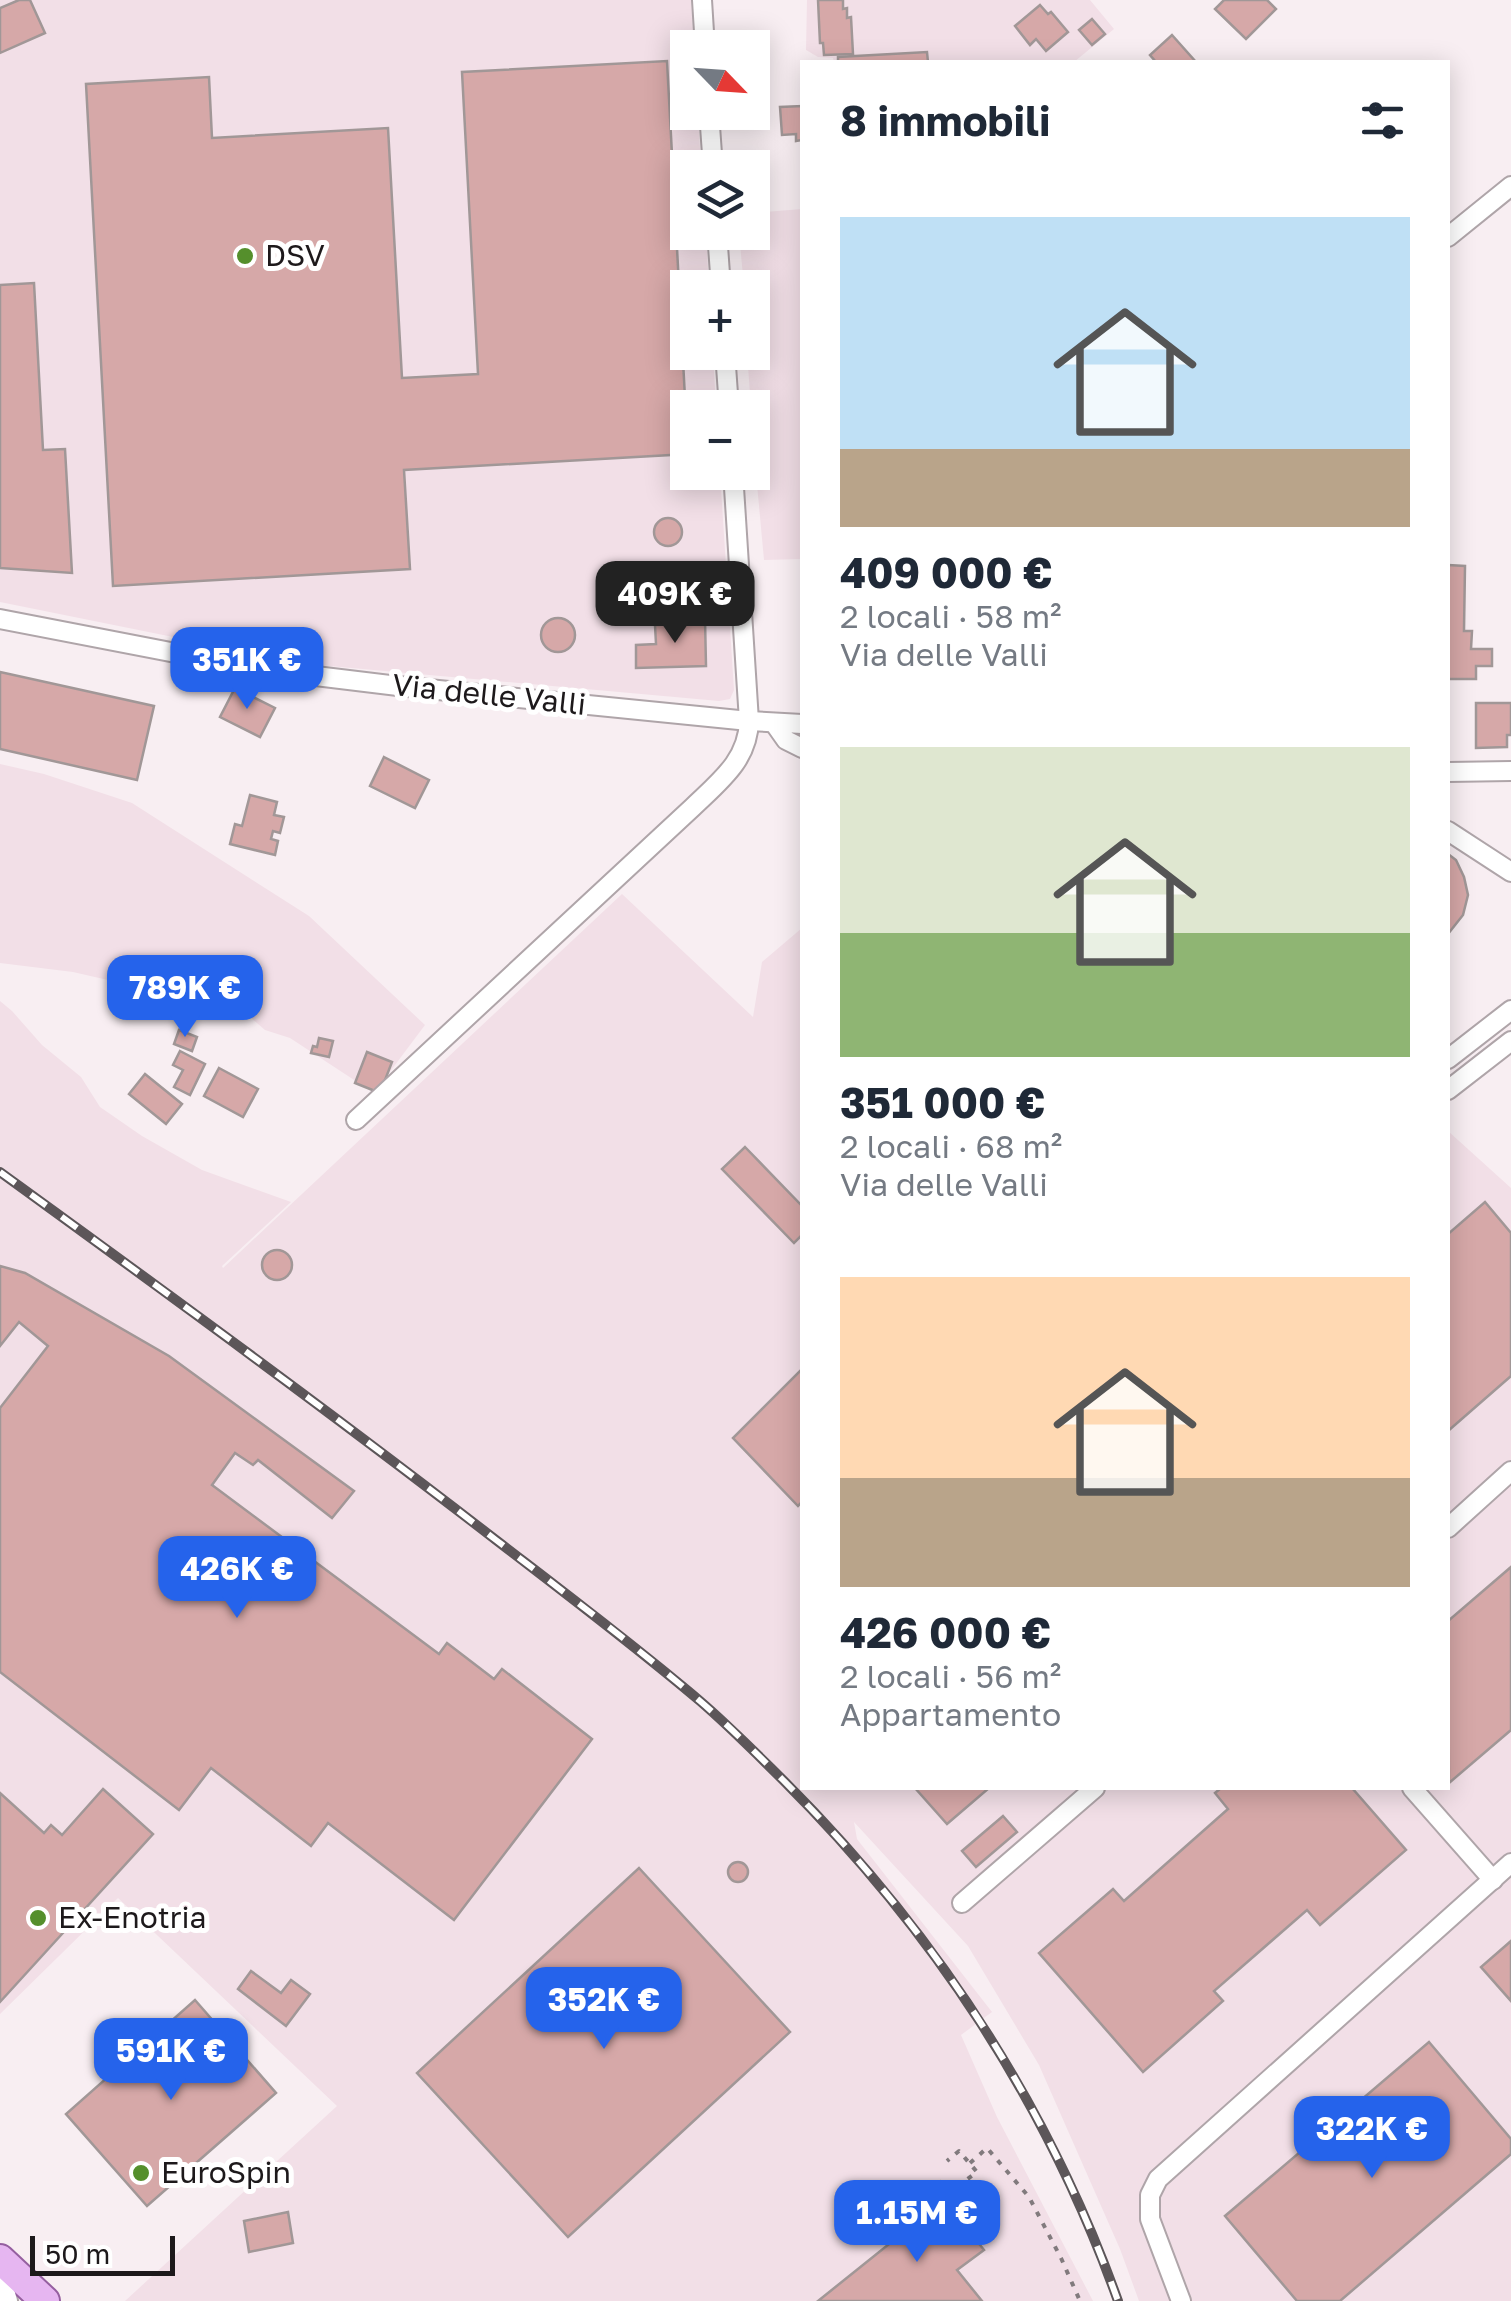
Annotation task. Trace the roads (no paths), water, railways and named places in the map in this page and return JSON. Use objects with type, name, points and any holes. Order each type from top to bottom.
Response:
[{"type":"main road","points":[[0,2260],[45,2301]]},
{"type":"street","points":[[702,0],[704,30]]},
{"type":"street","points":[[1450,236],[1511,186]]},
{"type":"street","points":[[356,1120],[736,763],[749,740],[749,721],[734,490]]},
{"type":"street","name":"Via delle Valli","points":[[0,619],[291,673],[800,724]]},
{"type":"street","points":[[774,722],[786,740],[800,747]]},
{"type":"street","points":[[1450,772],[1511,771]]},
{"type":"street","points":[[1450,833],[1511,872]]},
{"type":"street","points":[[1450,1057],[1511,1010]]},
{"type":"street","points":[[1450,1088],[1511,1041]]},
{"type":"street","points":[[1450,1526],[1511,1471]]},
{"type":"street","points":[[962,1903],[1093,1790]]},
{"type":"street","points":[[1414,1790],[1493,1880]]},
{"type":"street","points":[[1181,2301],[1150,2219],[1150,2195],[1158,2179],[1511,1863]]},
{"type":"street","points":[[0,2273],[8,2301]]},
{"type":"railway","points":[[0,1172],[311,1400],[599,1619],[700,1701],[783,1780],[888,1896],[980,2021],[1056,2156],[1118,2301]]},
{"type":"place","name":"DSV","points":[[245,256]]},
{"type":"place","name":"Ex-Enotria","points":[[38,1918]]},
{"type":"place","name":"EuroSpin","points":[[141,2173]]}]
